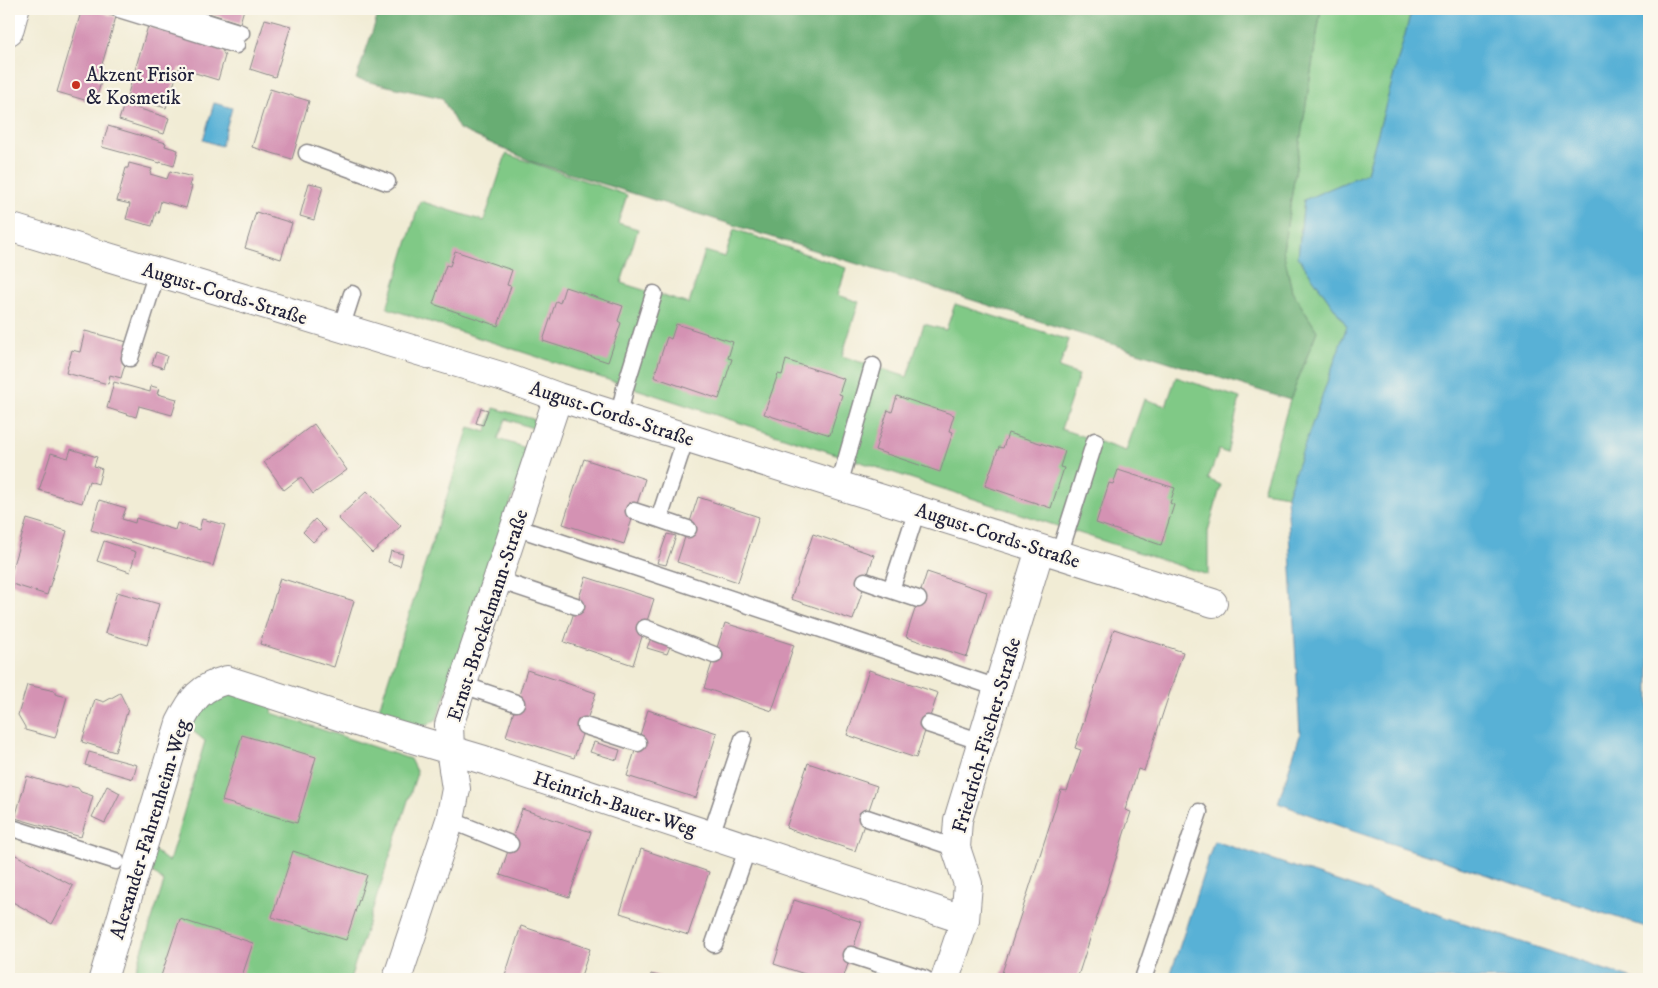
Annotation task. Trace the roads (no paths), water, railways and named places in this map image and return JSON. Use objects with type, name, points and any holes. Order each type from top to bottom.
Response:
[{"type":"street","points":[[9,32],[15,9]]},
{"type":"street","name":"August-Cords-Straße","points":[[9,227],[504,377],[619,416],[1213,603]]},
{"type":"street","name":"Ernst-Brockelmann-Straße","points":[[397,979],[450,820],[456,789],[450,749],[449,724],[558,396]]},
{"type":"street","name":"Friedrich-Fischer-Straße","points":[[945,979],[965,920],[968,884],[956,848],[958,820],[998,688],[1050,552]]},
{"type":"street","name":"Alexander-Fahrenheim-Weg","points":[[103,979],[180,722],[200,692],[212,684],[227,680],[264,691]]},
{"type":"street","name":"Heinrich-Bauer-Weg","points":[[264,691],[366,725],[450,749],[965,920]]},
{"type":"lane","points":[[119,9],[238,39],[164,9]]},
{"type":"lane","points":[[307,153],[387,182]]},
{"type":"lane","points":[[130,358],[157,272]]},
{"type":"lane","points":[[341,328],[352,294]]},
{"type":"lane","points":[[619,416],[625,388],[654,294]]},
{"type":"lane","points":[[839,486],[873,366]]},
{"type":"lane","points":[[659,519],[686,437]]},
{"type":"lane","points":[[1050,552],[1095,441]]},
{"type":"lane","points":[[891,590],[917,510]]},
{"type":"lane","points":[[634,511],[688,529]]},
{"type":"lane","points":[[515,527],[998,688]]},
{"type":"lane","points":[[498,580],[576,606]]},
{"type":"lane","points":[[865,581],[918,599]]},
{"type":"lane","points":[[645,628],[714,655]]},
{"type":"lane","points":[[463,685],[516,703]]},
{"type":"lane","points":[[928,724],[982,742]]},
{"type":"lane","points":[[585,726],[638,743]]},
{"type":"lane","points":[[711,835],[743,739]]},
{"type":"lane","points":[[1143,979],[1199,812]]},
{"type":"lane","points":[[867,818],[956,848]]},
{"type":"lane","points":[[450,820],[510,844]]},
{"type":"lane","points":[[9,827],[116,862]]},
{"type":"lane","points":[[714,944],[748,847]]},
{"type":"lane","points":[[851,955],[925,979]]},
{"type":"water","points":[[1412,9],[1649,9],[1649,928],[1353,831],[1278,803],[1300,735],[1287,495],[1347,326],[1298,257],[1304,200],[1367,173]]},
{"type":"water","points":[[214,103],[232,108],[221,146],[203,140]]},
{"type":"water","points":[[1214,841],[1264,857],[1633,979],[1169,979]]},
{"type":"place","name":"Akzent Frisör & Kosmetik","points":[[76,85]]}]
